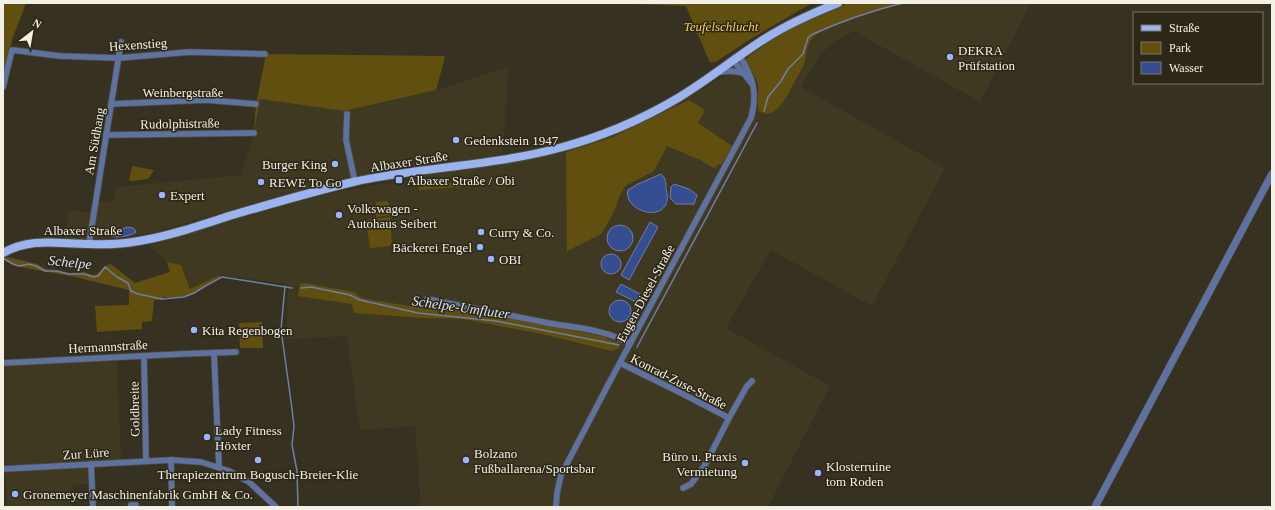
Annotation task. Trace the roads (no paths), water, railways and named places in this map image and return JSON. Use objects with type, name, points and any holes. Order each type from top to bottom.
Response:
[{"type":"main road","name":"Albaxer Straße","points":[[3,254],[19,246],[36,243],[126,243],[155,238],[287,198],[355,182],[522,156],[577,143],[613,130],[647,115],[680,97],[784,27],[838,3]]},
{"type":"street","name":"Am Südhang","points":[[89,244],[121,42]]},
{"type":"street","name":"Hexenstieg","points":[[3,87],[12,50],[60,56],[119,58],[190,52],[265,54]]},
{"type":"street","points":[[736,58],[743,73],[750,81],[754,90]]},
{"type":"street","name":"Eugen-Diesel-Straße","points":[[556,507],[561,475],[751,118],[755,104],[752,78],[736,58]]},
{"type":"street","points":[[717,72],[732,71],[743,73]]},
{"type":"street","name":"Weinbergstraße","points":[[111,104],[206,100],[256,104]]},
{"type":"street","points":[[347,114],[346,140],[355,182]]},
{"type":"street","name":"Rudolphistraße","points":[[106,135],[254,133]]},
{"type":"street","points":[[1095,507],[1272,174]]},
{"type":"street","points":[[427,299],[548,323],[594,330],[616,336],[630,344]]},
{"type":"street","name":"Hermannstraße","points":[[3,363],[236,352]]},
{"type":"street","points":[[214,353],[219,467]]},
{"type":"street","name":"Goldbreite","points":[[144,356],[146,461]]},
{"type":"street","name":"Konrad-Zuse-Straße","points":[[620,363],[729,418]]},
{"type":"street","name":"Konrad-Zuse-Straße","points":[[683,488],[691,484],[706,465],[729,418],[747,386],[752,381]]},
{"type":"street","points":[[171,460],[172,507]]},
{"type":"street","name":"Zur Lüre","points":[[3,468],[171,460],[201,462],[229,471],[249,482],[276,507]]},
{"type":"street","points":[[91,464],[93,507]]},
{"type":"water","points":[[661,174],[664,177],[667,197],[664,208],[658,211],[644,211],[631,203],[628,197],[628,190]]},
{"type":"water","points":[[674,184],[689,189],[697,195],[694,204],[676,204],[670,198],[671,187]]},
{"type":"water","points":[[650,222],[658,227],[629,280],[621,275]]},
{"type":"water","points":[[620,225],[629,229],[633,238],[629,247],[620,251],[611,247],[607,238],[611,229]]},
{"type":"water","points":[[127,227],[133,228],[136,231],[135,233],[118,237],[109,235],[109,232],[113,229],[120,230]]},
{"type":"water","points":[[611,254],[618,257],[621,264],[618,271],[611,274],[604,271],[601,264],[604,257]]},
{"type":"water","points":[[621,284],[640,294],[636,302],[616,292]]},
{"type":"water","points":[[620,300],[628,303],[631,311],[628,319],[620,322],[612,319],[609,311],[612,303]]},
{"type":"waterway","name":"Schelpe-Umfluter","points":[[764,111],[768,97],[781,81],[788,69],[803,54],[808,38],[811,35],[856,17],[903,3]]},
{"type":"waterway","name":"Schelpe-Umfluter","points":[[637,347],[757,123]]},
{"type":"waterway","name":"Schelpe","points":[[3,258],[19,266],[29,264],[45,271],[84,274],[94,277],[98,276],[105,267],[117,277],[128,283],[131,291],[162,299],[184,297],[222,277],[292,288]]},
{"type":"waterway","points":[[285,286],[281,329],[294,426],[292,445],[297,471],[298,507]]},
{"type":"waterway","name":"Schelpe-Umfluter","points":[[301,288],[311,287],[350,295],[360,300],[418,313],[496,321],[619,345]]},
{"type":"place","name":"DEKRA Prüfstation","points":[[950,57]]},
{"type":"place","name":"Gedenkstein 1947","points":[[456,140]]},
{"type":"place","name":"Burger King","points":[[335,164]]},
{"type":"place","name":"Albaxer Straße / Obi","points":[[399,180]]},
{"type":"place","name":"REWE To Go","points":[[261,182]]},
{"type":"place","name":"Expert","points":[[162,195]]},
{"type":"place","name":"Volkswagen - Autohaus Seibert","points":[[339,215]]},
{"type":"place","name":"Curry & Co.","points":[[481,232]]},
{"type":"place","name":"Bäckerei Engel","points":[[480,247]]},
{"type":"place","name":"OBI","points":[[491,259]]},
{"type":"place","name":"Kita Regenbogen","points":[[194,330]]},
{"type":"place","name":"Lady Fitness Höxter","points":[[207,437]]},
{"type":"place","name":"Therapiezentrum Bogusch-Breier-Klie","points":[[258,460]]},
{"type":"place","name":"Bolzano Fußballarena/Sportsbar","points":[[466,460]]},
{"type":"place","name":"Büro u. Praxis Vermietung","points":[[745,463]]},
{"type":"place","name":"Klosterruine tom Roden","points":[[818,473]]},
{"type":"place","name":"Gronemeyer Maschinenfabrik GmbH & Co.","points":[[15,494]]},
{"type":"park label","name":"Teufelschlucht","points":[[721,26]]}]
